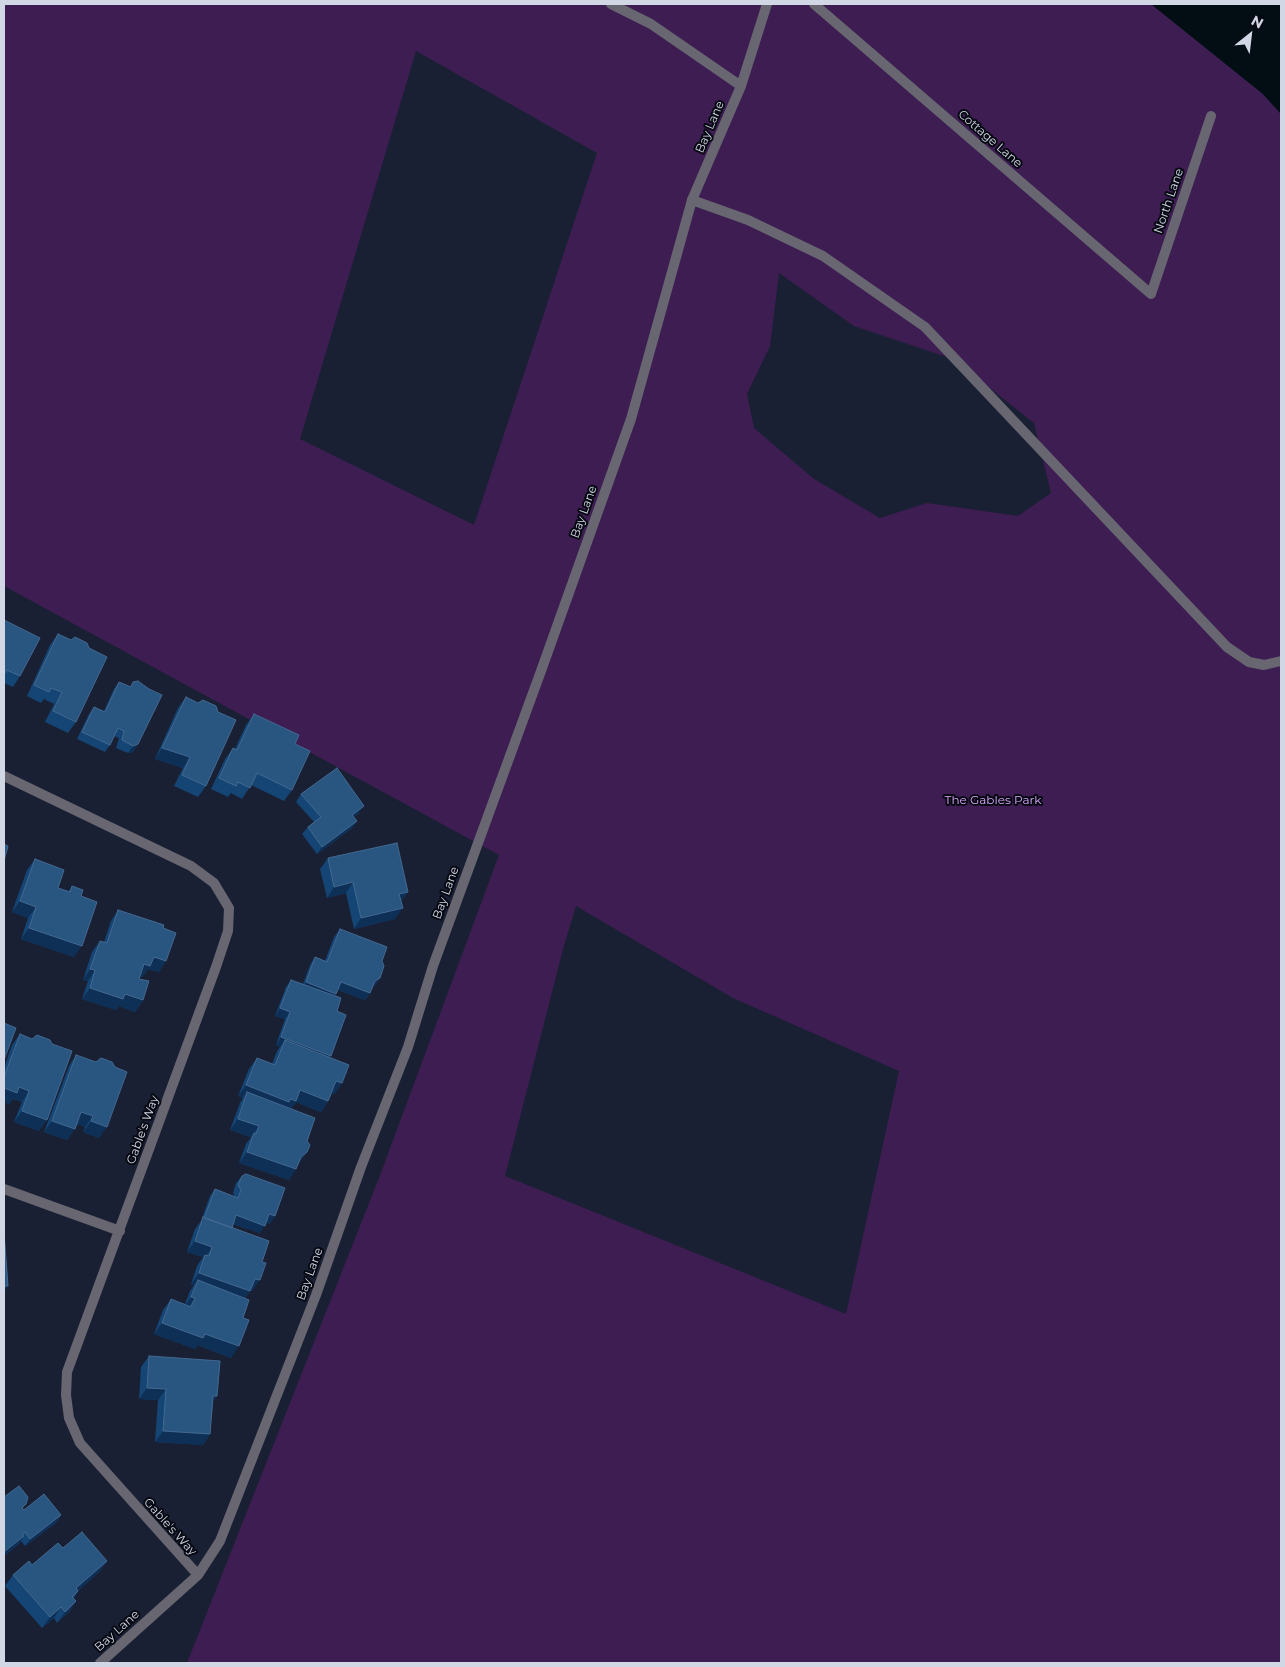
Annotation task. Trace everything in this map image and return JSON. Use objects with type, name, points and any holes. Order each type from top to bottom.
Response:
[{"type":"street","points":[[611,4],[651,24],[741,86]]},
{"type":"street","name":"Bay Lane","points":[[100,1663],[198,1575],[220,1541],[316,1295],[361,1167],[408,1047],[433,966],[631,419],[692,200],[741,86],[767,4]]},
{"type":"street","name":"Cottage Lane","points":[[814,4],[1151,294]]},
{"type":"street","name":"North Lane","points":[[1151,294],[1211,116]]},
{"type":"street","points":[[692,200],[748,220],[823,256],[925,327],[1226,647],[1249,662],[1264,664],[1281,661]]},
{"type":"street","name":"Gable's Way","points":[[4,776],[191,866],[214,883],[229,908],[228,931],[216,967],[67,1372],[66,1395],[69,1418],[80,1443],[198,1575]]},
{"type":"street","points":[[4,1189],[120,1231]]},
{"type":"green space","name":"The Gables Park","points":[[4,4],[1151,4],[1263,94],[1281,114],[1281,1663],[187,1663],[379,1178],[499,855],[4,586]],"holes":[[[416,51],[597,153],[474,525],[300,439]],[[779,273],[854,326],[953,359],[1034,423],[1051,493],[1018,516],[927,503],[880,518],[814,479],[754,428],[747,394],[770,346]],[[576,906],[733,998],[899,1071],[846,1314],[505,1176],[563,949]]]},
{"type":"shaded area","points":[[1151,4],[1281,4],[1281,114],[1263,94]]},
{"type":"building","points":[[4,620],[40,638],[20,676],[7,670],[4,674]]},
{"type":"building","points":[[58,634],[71,640],[75,637],[87,643],[89,648],[107,657],[76,722],[53,711],[62,692],[51,688],[49,692],[34,685]]},
{"type":"building","points":[[138,681],[162,695],[138,744],[133,746],[122,740],[124,731],[118,728],[110,745],[82,732],[94,707],[105,712],[119,682],[131,687],[133,682]]},
{"type":"building","points":[[186,697],[198,703],[203,700],[216,706],[218,712],[236,720],[206,786],[182,775],[190,757],[162,748]]},
{"type":"building","points":[[254,714],[299,735],[295,744],[310,751],[292,790],[257,773],[250,788],[238,782],[236,786],[219,778],[233,748],[237,750]]},
{"type":"building","points":[[337,768],[364,806],[352,815],[357,821],[322,847],[308,827],[321,817],[301,794]]},
{"type":"building","points":[[397,843],[408,892],[399,894],[403,908],[361,918],[353,882],[334,887],[328,858]]},
{"type":"building","points":[[4,844],[8,846],[4,861]]},
{"type":"building","points":[[35,859],[64,870],[58,888],[70,892],[72,886],[83,890],[81,896],[97,902],[82,946],[29,928],[36,907],[20,901]]},
{"type":"building","points":[[118,910],[164,925],[163,928],[176,933],[166,961],[154,957],[150,966],[144,964],[139,979],[149,981],[143,1000],[125,994],[123,999],[90,988],[95,970],[90,969],[100,941],[107,943]]},
{"type":"building","points":[[340,929],[387,947],[382,961],[384,966],[380,978],[375,981],[370,993],[341,982],[336,994],[306,982],[315,957],[327,962]]},
{"type":"building","points":[[291,980],[341,998],[337,1011],[346,1015],[331,1056],[281,1037],[290,1012],[280,1008]]},
{"type":"building","points":[[4,1023],[16,1028],[4,1060]]},
{"type":"building","points":[[20,1034],[32,1039],[37,1035],[50,1040],[52,1044],[72,1051],[47,1120],[22,1111],[29,1091],[19,1087],[17,1093],[4,1088],[4,1077]]},
{"type":"building","points":[[285,1040],[349,1065],[342,1083],[336,1081],[328,1101],[300,1090],[296,1101],[290,1099],[289,1102],[246,1085],[257,1058],[275,1065]]},
{"type":"building","points":[[76,1055],[96,1062],[101,1058],[112,1062],[115,1067],[127,1072],[107,1127],[91,1121],[93,1116],[81,1112],[75,1129],[52,1121]]},
{"type":"building","points":[[247,1092],[315,1118],[307,1141],[310,1145],[307,1152],[301,1157],[296,1169],[247,1152],[254,1133],[256,1134],[259,1126],[238,1119]]},
{"type":"building","points":[[246,1174],[285,1188],[275,1216],[269,1214],[265,1226],[236,1215],[232,1228],[204,1218],[215,1189],[238,1198],[241,1190],[238,1185],[242,1176]]},
{"type":"building","points":[[203,1217],[269,1241],[262,1262],[266,1263],[260,1280],[255,1279],[250,1291],[199,1273],[205,1255],[209,1256],[212,1247],[195,1241]]},
{"type":"building","points":[[4,1232],[8,1286],[4,1286]]},
{"type":"building","points":[[198,1280],[249,1300],[243,1318],[249,1320],[239,1346],[205,1334],[203,1338],[162,1323],[171,1299],[191,1307],[195,1298],[191,1297]]},
{"type":"building","points":[[149,1356],[220,1361],[217,1396],[213,1396],[210,1434],[163,1431],[166,1389],[147,1388]]},
{"type":"building","points":[[19,1486],[28,1497],[26,1504],[22,1508],[24,1510],[44,1494],[61,1515],[30,1539],[25,1532],[22,1534],[24,1536],[5,1551],[4,1497]]},
{"type":"building","points":[[82,1532],[107,1561],[76,1588],[78,1591],[72,1597],[76,1601],[65,1612],[61,1607],[50,1617],[13,1575],[29,1561],[32,1565],[58,1543],[63,1548]]}]
